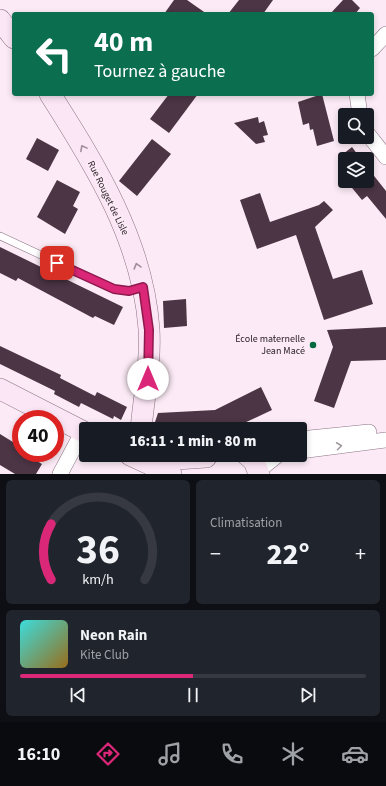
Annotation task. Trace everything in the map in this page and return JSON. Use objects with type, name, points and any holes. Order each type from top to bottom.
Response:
[{"type":"street","points":[[0,20],[12,35]]},
{"type":"street","points":[[374,47],[386,34]]},
{"type":"street","name":"Rue Rouget de Lisle","points":[[51,96],[79,140],[115,206],[132,247],[143,287],[149,330],[148,379],[142,422]]},
{"type":"street","points":[[357,96],[359,108]]},
{"type":"street","points":[[374,142],[386,157]]},
{"type":"street","points":[[0,389],[79,429]]},
{"type":"street","points":[[307,438],[386,430]]},
{"type":"street","points":[[307,450],[386,440]]},
{"type":"street","points":[[60,474],[79,442]]},
{"type":"street","points":[[145,462],[171,474]]},
{"type":"street","points":[[255,467],[265,462]]},
{"type":"lane","points":[[0,236],[114,289],[129,291],[143,287]]},
{"type":"building","points":[[174,0],[187,0],[204,12],[165,12]]},
{"type":"building","points":[[239,0],[273,0],[264,12],[230,12]]},
{"type":"building","points":[[343,0],[352,0],[360,8],[357,12],[332,12]]},
{"type":"building","points":[[167,96],[197,96],[169,133],[150,119]]},
{"type":"building","points":[[316,96],[323,96],[334,141],[317,146],[313,129],[310,130],[309,123],[303,125],[298,102]]},
{"type":"building","points":[[258,117],[259,123],[264,121],[268,135],[263,136],[265,142],[256,144],[234,123]]},
{"type":"building","points":[[37,138],[59,150],[48,171],[26,159]]},
{"type":"building","points":[[152,139],[171,154],[137,196],[119,181]]},
{"type":"building","points":[[352,147],[356,152],[346,152]]},
{"type":"building","points":[[374,176],[386,191],[386,219],[367,196],[362,200],[352,188],[374,188]]},
{"type":"building","points":[[57,180],[80,192],[73,206],[78,209],[65,234],[37,217]]},
{"type":"building","points":[[260,193],[270,222],[319,205],[324,201],[333,210],[315,227],[333,279],[362,270],[373,304],[324,320],[296,235],[257,249],[240,200]]},
{"type":"building","points":[[0,247],[123,307],[114,325],[95,316],[93,318],[18,278],[16,281],[0,273]]},
{"type":"building","points":[[186,299],[187,326],[164,328],[163,301]]},
{"type":"building","points":[[386,327],[386,360],[351,361],[334,408],[314,401],[333,347],[327,330]]},
{"type":"building","points":[[0,346],[61,375],[60,378],[95,396],[97,392],[127,407],[121,420],[114,416],[113,419],[81,403],[79,407],[54,394],[55,391],[0,364]]},
{"type":"building","points":[[261,387],[272,410],[246,422],[155,422],[158,413],[215,410]]},
{"type":"building","points":[[0,434],[12,441],[12,462],[39,462],[42,464],[36,474],[15,474],[0,465]]},
{"type":"place","name":"École maternelle Jean Macé","points":[[313,345]]},
{"type":"route","points":[[57,263],[114,289],[129,291],[143,287],[149,330],[148,379]]}]
